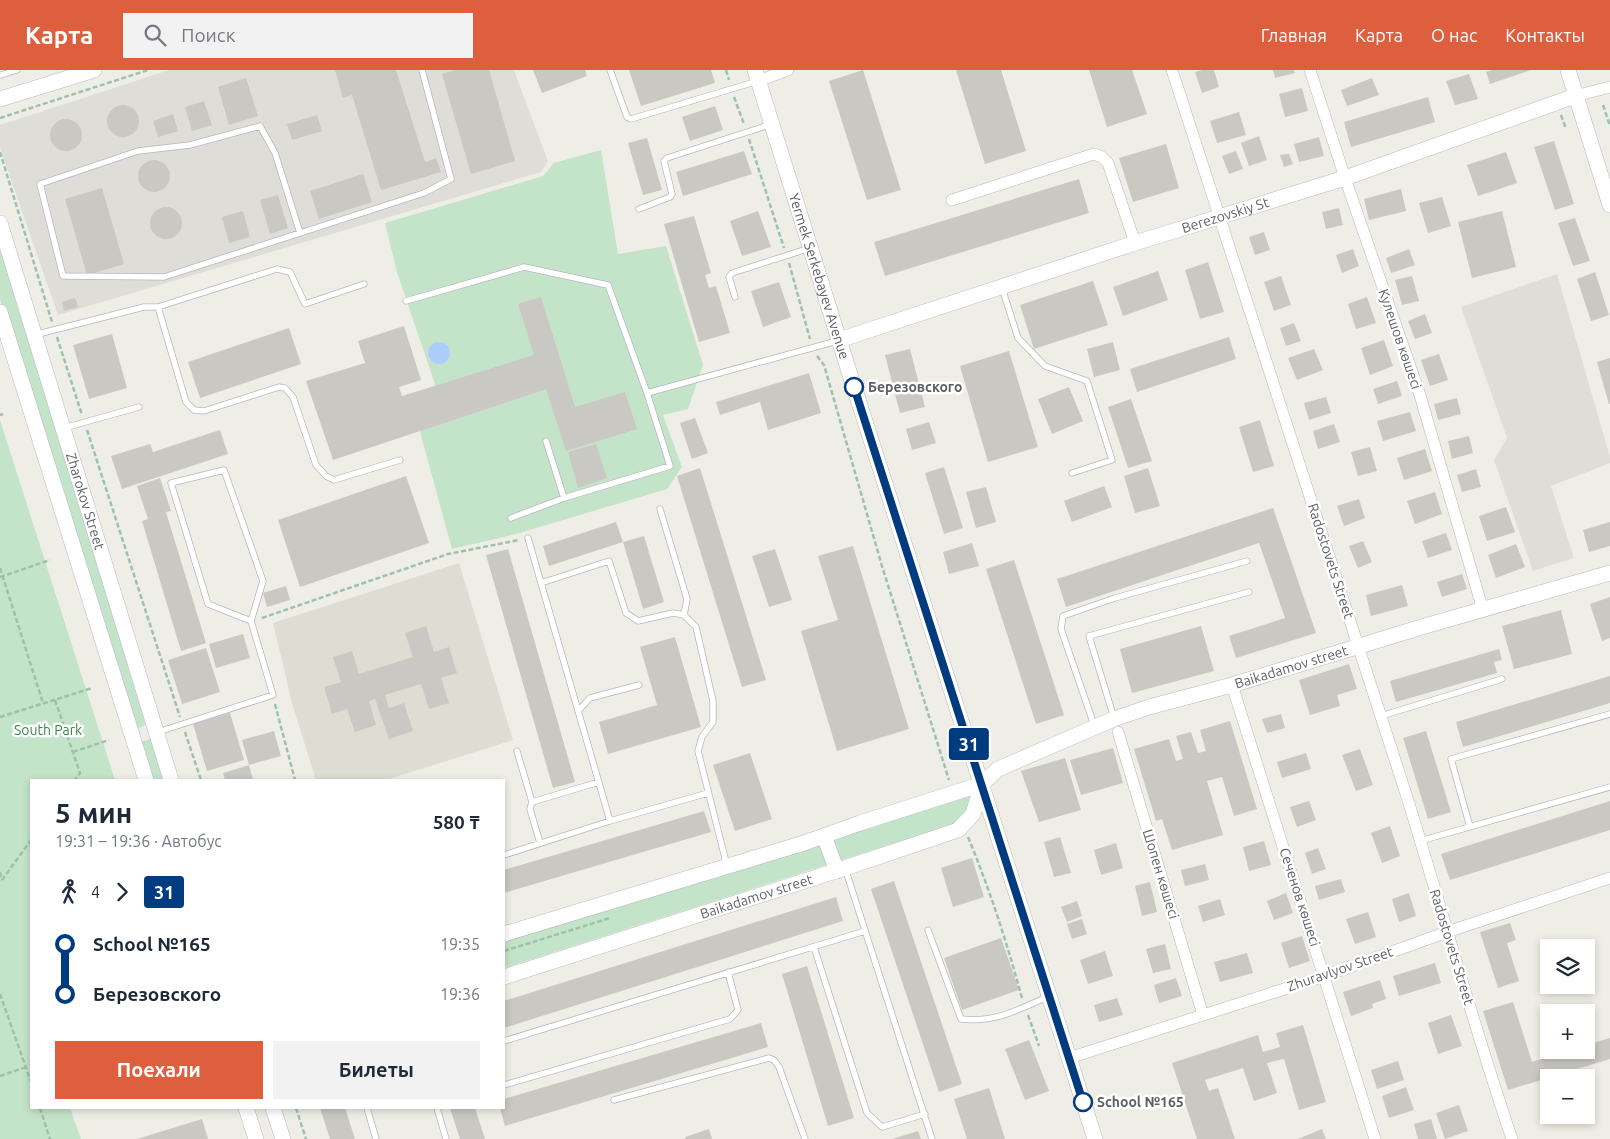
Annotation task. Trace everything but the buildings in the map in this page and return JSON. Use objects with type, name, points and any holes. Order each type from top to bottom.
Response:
[{"type":"street","points":[[0,99],[94,70]]},
{"type":"street","points":[[756,76],[788,70]]},
{"type":"street","name":"Radostovets Street","points":[[1172,70],[1359,646],[1420,841],[1494,1089],[1512,1139]]},
{"type":"street","name":"Кулешов көшесі","points":[[1310,70],[1419,392],[1483,610]]},
{"type":"street","points":[[1568,70],[1610,205]]},
{"type":"street","name":"Yermek Serkebayev Avenue","points":[[756,76],[1095,1139]]},
{"type":"street","name":"Berezovskiy St","points":[[839,340],[1135,243],[1345,178],[1575,96],[1610,87]]},
{"type":"street","points":[[952,200],[1094,154],[1102,157],[1108,163],[1135,243]]},
{"type":"street","name":"Zharokov Street","points":[[0,223],[171,779]]},
{"type":"street","name":"Zharokov Street","points":[[0,312],[146,779]]},
{"type":"street","name":"Baikadamov street","points":[[505,934],[824,836],[982,784],[998,769],[1095,727],[1116,726],[1149,706],[1232,685],[1610,573]]},
{"type":"street","name":"Сеченов көшесі","points":[[1232,685],[1375,1139]]},
{"type":"street","name":"Шопен көшесі","points":[[1116,726],[1203,1015]]},
{"type":"street","points":[[134,739],[156,733]]},
{"type":"street","points":[[964,826],[974,814],[982,784]]},
{"type":"street","name":"Baikadamov street","points":[[505,977],[841,870],[958,830],[964,826]]},
{"type":"street","points":[[824,836],[841,870]]},
{"type":"street","name":"Zhuravlyov Street","points":[[1069,1058],[1325,976],[1447,932],[1610,878]]},
{"type":"street","points":[[246,1109],[256,1139]]},
{"type":"street","points":[[273,1109],[283,1139]]},
{"type":"lane","points":[[1,75],[16,70]]},
{"type":"lane","points":[[300,233],[275,152],[260,126],[190,145],[138,151],[40,184],[63,276],[164,277],[424,193],[450,178],[422,70]]},
{"type":"lane","points":[[610,70],[627,117],[631,119],[731,89],[756,76]]},
{"type":"lane","points":[[639,209],[670,198],[672,194],[664,161],[667,158],[772,124]]},
{"type":"lane","points":[[735,297],[729,277],[732,272],[810,248]]},
{"type":"lane","points":[[406,301],[524,268],[608,285],[647,393],[670,466],[564,498],[511,518]]},
{"type":"lane","points":[[34,335],[144,307],[158,307],[277,270],[290,272],[305,304],[364,284]]},
{"type":"lane","points":[[1002,288],[1018,338],[1045,366],[1087,381],[1112,460],[1072,473]]},
{"type":"lane","points":[[158,307],[186,402],[194,410],[204,411],[279,387],[285,388],[294,397],[316,465],[326,476],[334,480],[400,460]]},
{"type":"lane","points":[[647,393],[839,340]]},
{"type":"lane","points":[[63,428],[139,407]]},
{"type":"lane","points":[[546,441],[564,498]]},
{"type":"lane","points":[[156,733],[273,696],[251,621],[263,581],[224,470],[172,483],[208,604],[251,621]]},
{"type":"lane","points":[[660,509],[687,599],[684,615]]},
{"type":"lane","points":[[528,538],[610,821]]},
{"type":"lane","points":[[541,583],[609,561],[626,613],[638,621],[673,613],[684,615],[696,627],[713,701],[713,722],[702,737],[698,751],[726,866]]},
{"type":"lane","points":[[1095,727],[1061,629],[1063,616],[1115,598],[1247,562]]},
{"type":"lane","points":[[1116,726],[1089,636],[1249,592]]},
{"type":"lane","points":[[1381,716],[1502,679]]},
{"type":"lane","points":[[578,711],[590,698],[639,685]]},
{"type":"lane","points":[[1470,826],[1451,759],[1610,714]]},
{"type":"lane","points":[[517,751],[532,802],[530,809],[540,844]]},
{"type":"lane","points":[[532,802],[599,782]]},
{"type":"lane","points":[[1420,841],[1610,787]]},
{"type":"lane","points":[[505,855],[610,821],[708,793]]},
{"type":"lane","points":[[841,870],[865,930],[932,1139]]},
{"type":"lane","points":[[505,1041],[865,930]]},
{"type":"lane","points":[[928,930],[961,1019],[977,1021],[1008,1014],[1049,996]]},
{"type":"lane","points":[[814,947],[867,1114],[882,1127],[925,1114]]},
{"type":"lane","points":[[505,1085],[730,1020],[738,1010],[728,972]]},
{"type":"lane","points":[[614,1100],[769,1058],[774,1060],[779,1067],[805,1139]]},
{"type":"lane","points":[[367,1109],[376,1139]]},
{"type":"lane","points":[[437,1109],[446,1139]]},
{"type":"path","points":[[0,118],[148,70]]},
{"type":"path","points":[[726,70],[786,255],[813,348],[824,365],[882,566],[953,793]]},
{"type":"path","points":[[1603,105],[1610,126]]},
{"type":"path","points":[[1561,114],[1566,130]]},
{"type":"path","points":[[251,621],[448,554],[528,538]]},
{"type":"path","points":[[1,576],[50,560]]},
{"type":"path","points":[[0,568],[43,703]]},
{"type":"path","points":[[0,717],[92,688]]},
{"type":"path","points":[[273,696],[294,779]]},
{"type":"path","points":[[55,699],[80,773],[76,779]]},
{"type":"path","points":[[176,703],[201,779]]},
{"type":"path","points":[[73,752],[109,740]]},
{"type":"path","points":[[964,826],[993,902],[1039,1046]]},
{"type":"path","points":[[0,872],[2,880],[30,841]]},
{"type":"path","points":[[0,994],[30,1079]]},
{"type":"path","points":[[0,1076],[26,1067]]},
{"type":"path","points":[[40,1109],[50,1139]]},
{"type":"path","points":[[296,1109],[306,1139]]},
{"type":"shaded area","points":[[169,70],[514,70],[548,161],[541,172],[58,315],[0,148],[0,125]]},
{"type":"shaded area","points":[[1557,274],[1610,457],[1610,463],[1551,486],[1574,558],[1533,571],[1494,460],[1507,438],[1461,307]]},
{"type":"shaded area","points":[[459,563],[513,740],[389,779],[316,779],[292,703],[273,623]]},
{"type":"green space","points":[[601,150],[618,254],[666,246],[703,365],[688,409],[663,415],[682,467],[667,489],[516,534],[452,549],[419,428],[446,417],[397,272],[385,223],[543,176],[554,163]]},
{"type":"green space","points":[[0,249],[143,715],[145,725],[138,729],[134,726],[0,299]]},
{"type":"green space","name":"South Park","points":[[0,420],[115,779],[30,779],[30,1109],[70,1109],[81,1139],[0,1139]]},
{"type":"green space","points":[[153,738],[166,779],[152,779],[140,742]]},
{"type":"green space","points":[[977,789],[964,821],[505,968],[505,938]]},
{"type":"water","points":[[439,342],[447,345],[450,353],[447,361],[439,364],[431,361],[428,353],[431,345]]},
{"type":"bus line","name":"31","points":[[854,387],[1083,1102]]},
{"type":"place","name":"Березовского","points":[[854,387]]},
{"type":"place","name":"School №165","points":[[1083,1102]]}]
